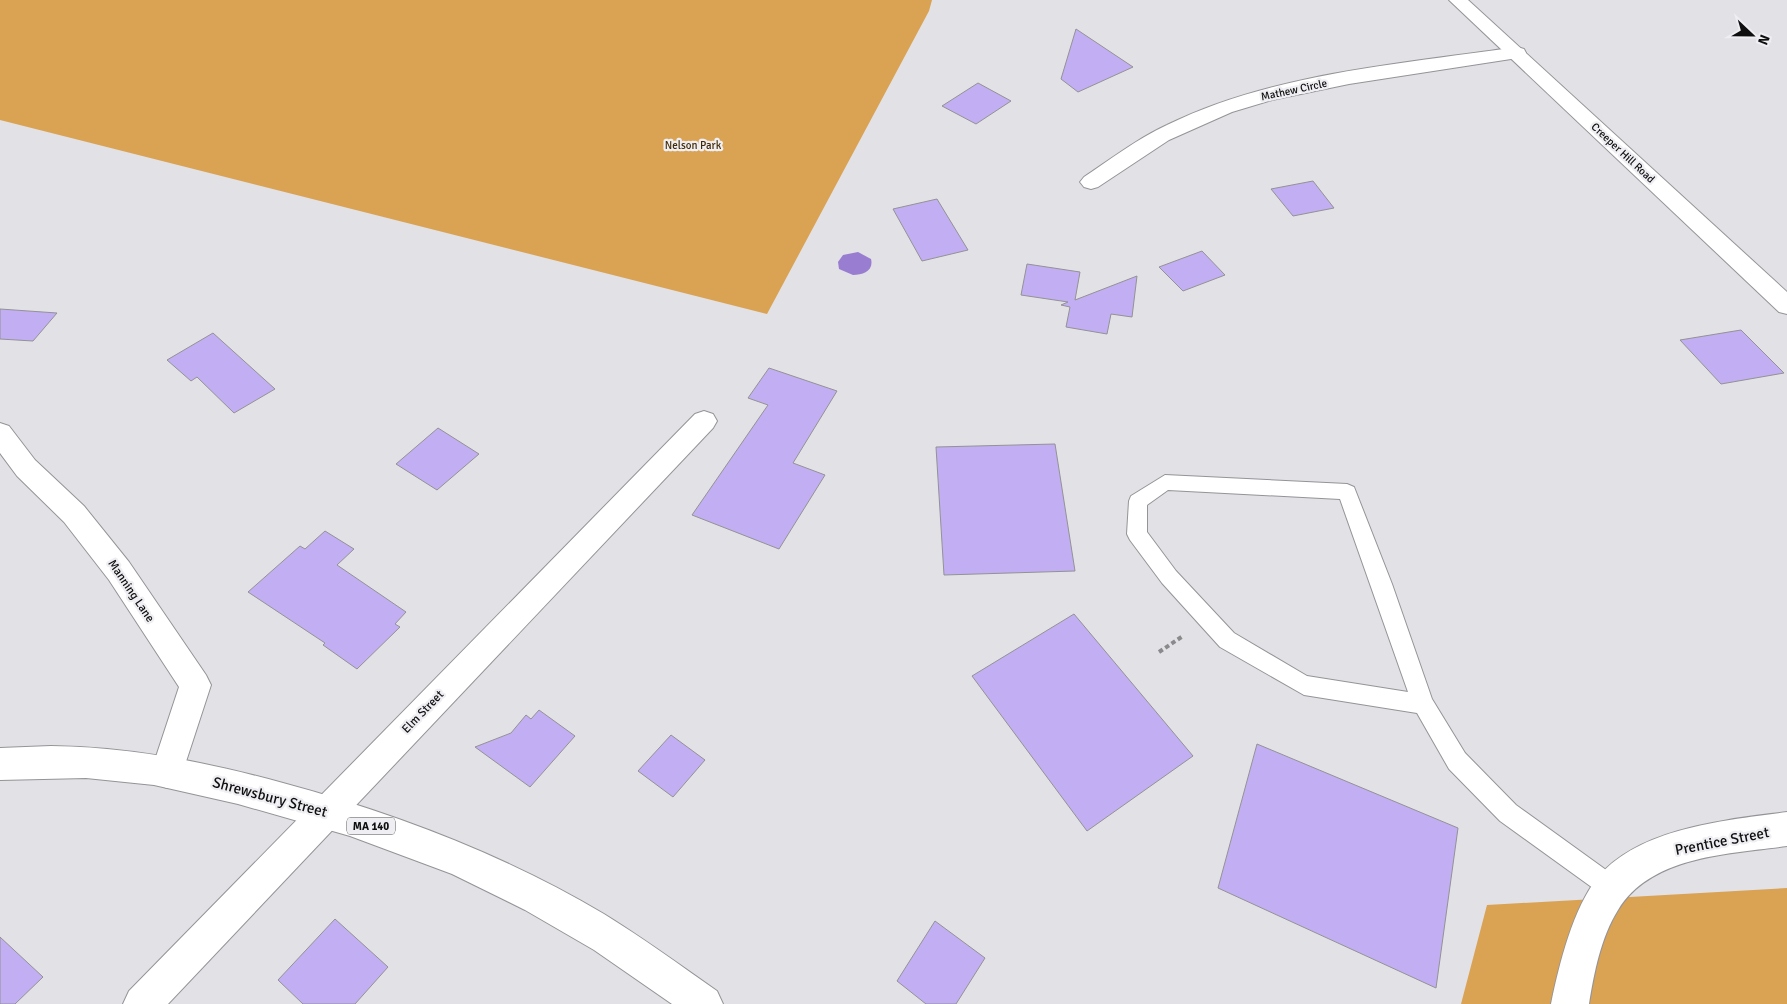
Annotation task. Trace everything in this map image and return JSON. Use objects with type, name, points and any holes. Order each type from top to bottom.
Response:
[{"type":"street","name":"Creeper Hill Road","points":[[1458,0],[1787,306]]},
{"type":"street","name":"Mathew Circle","points":[[1091,182],[1147,144],[1186,123],[1232,105],[1280,92],[1340,81],[1517,53]]},
{"type":"street","name":"Elm Street","points":[[142,1004],[704,421]]},
{"type":"street","name":"Manning Lane","points":[[0,433],[26,468],[74,514],[119,572],[195,685],[167,772]]},
{"type":"street","name":"Shrewsbury Street","points":[[0,764],[73,761],[139,767],[328,811],[421,843],[524,889],[576,918],[704,1004]]},
{"type":"street","name":"Prentice Street","points":[[1570,1004],[1585,948],[1597,917],[1612,888],[1634,870],[1658,855],[1711,840],[1787,829]]},
{"type":"lane","points":[[1423,704],[1304,685],[1227,640],[1169,577],[1137,534],[1138,502],[1166,482],[1347,492],[1382,584],[1423,704],[1456,761],[1508,813],[1612,888]]},
{"type":"green space","name":"Nelson Park","points":[[0,0],[932,0],[929,11],[767,314],[0,120]]},
{"type":"green space","points":[[1787,888],[1787,1004],[1461,1004],[1487,905]]},
{"type":"shaded area","points":[[858,252],[871,259],[871,267],[867,272],[853,275],[839,269],[838,262],[843,255]]},
{"type":"building","points":[[1076,29],[1133,67],[1078,92],[1061,79]]},
{"type":"building","points":[[978,83],[1011,101],[976,124],[942,106]]},
{"type":"building","points":[[1313,181],[1334,208],[1293,216],[1271,189]]},
{"type":"building","points":[[937,199],[968,250],[922,261],[893,209]]},
{"type":"building","points":[[1202,251],[1225,275],[1183,291],[1159,267]]},
{"type":"building","points":[[1027,264],[1080,272],[1075,300],[1137,276],[1132,317],[1111,314],[1107,334],[1066,327],[1070,307],[1061,305],[1068,302],[1021,295]]},
{"type":"building","points":[[0,309],[57,313],[33,341],[0,339]]},
{"type":"building","points":[[1741,330],[1784,373],[1721,384],[1680,340]]},
{"type":"building","points":[[213,333],[275,389],[234,413],[197,377],[191,381],[167,360]]},
{"type":"building","points":[[769,368],[837,391],[793,463],[825,475],[779,549],[692,515],[768,405],[748,398]]},
{"type":"building","points":[[438,428],[479,454],[437,490],[396,464]]},
{"type":"building","points":[[1055,444],[1075,571],[944,575],[936,447]]},
{"type":"building","points":[[325,531],[354,549],[337,565],[406,612],[395,624],[400,627],[357,669],[323,645],[325,643],[248,592],[300,546],[305,549]]},
{"type":"building","points":[[1074,614],[1193,756],[1087,831],[972,676]]},
{"type":"building","points":[[539,710],[575,736],[530,787],[475,747],[511,733],[526,715],[531,719]]},
{"type":"building","points":[[671,735],[705,760],[673,797],[638,771]]},
{"type":"building","points":[[1257,744],[1458,828],[1436,988],[1218,888]]},
{"type":"building","points":[[335,919],[388,967],[355,1004],[303,1004],[278,980]]},
{"type":"building","points":[[935,921],[985,958],[956,1004],[926,1004],[897,981]]},
{"type":"building","points":[[0,937],[43,977],[15,1004],[0,1004]]}]
